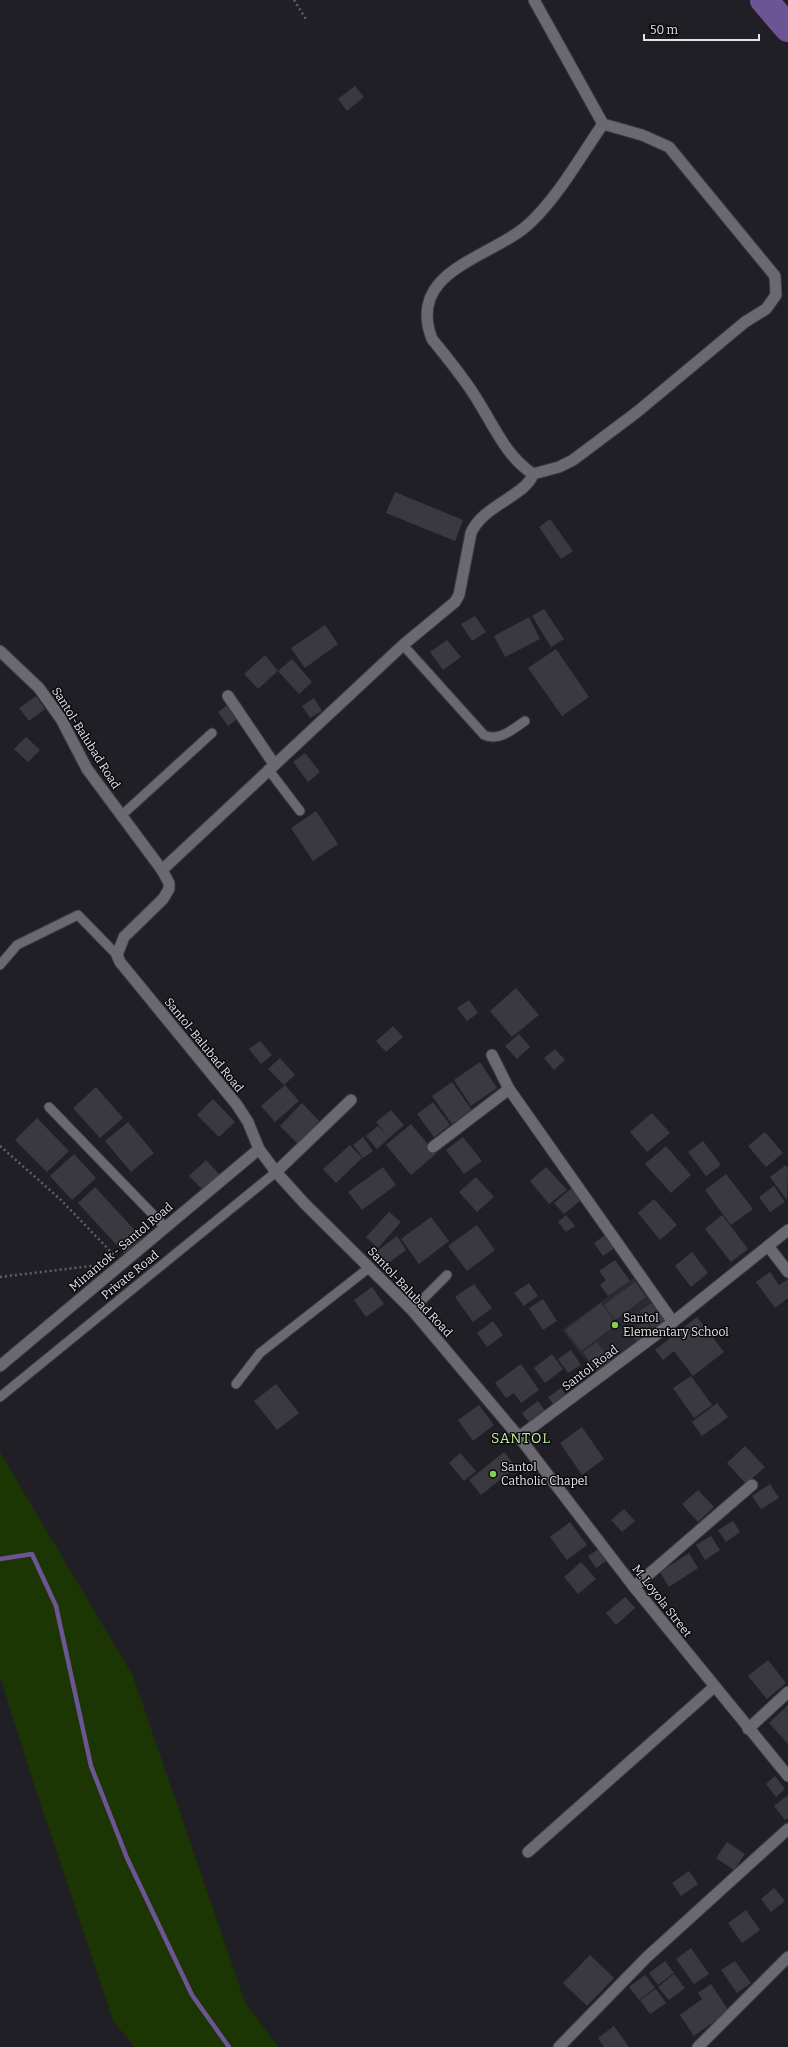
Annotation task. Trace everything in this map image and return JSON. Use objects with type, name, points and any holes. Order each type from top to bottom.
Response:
[{"type":"street","points":[[534,0],[603,124],[642,135],[669,147],[775,276],[776,295],[766,308],[745,322],[637,412],[586,450],[559,467],[533,474],[523,468],[506,450],[478,400],[432,339],[426,312],[434,287],[449,273],[530,223],[548,203],[603,124]]},
{"type":"street","points":[[162,870],[403,645],[455,602],[459,595],[471,532],[475,523],[485,513],[529,483],[533,474]]},
{"type":"street","name":"Santol-Balubad Road","points":[[0,651],[39,688],[61,719],[88,769],[162,870],[169,883],[169,889],[163,899],[124,937],[117,955],[120,962],[237,1105],[248,1122],[259,1149],[276,1172],[304,1203],[412,1310],[519,1437]]},
{"type":"street","points":[[228,696],[271,767]]},
{"type":"street","points":[[492,1055],[509,1089],[673,1322]]},
{"type":"street","points":[[433,1147],[509,1089]]},
{"type":"street","points":[[276,1172],[351,1100]]},
{"type":"street","name":"Minantok - Santol Road","points":[[0,1366],[259,1149]]},
{"type":"street","name":"Santol Road","points":[[519,1437],[673,1322],[788,1230]]},
{"type":"street","points":[[768,1246],[788,1272]]},
{"type":"street","name":"M. Loyola Street","points":[[519,1437],[634,1587],[714,1687],[748,1729],[786,1770]]},
{"type":"street","points":[[634,1587],[752,1485]]},
{"type":"street","points":[[528,1852],[714,1687]]},
{"type":"street","points":[[748,1729],[788,1692]]},
{"type":"street","points":[[559,2047],[647,1957],[788,1829]]},
{"type":"street","points":[[698,2047],[788,1956]]},
{"type":"lane","points":[[403,645],[484,735],[491,738],[501,736],[525,721]]},
{"type":"lane","points":[[122,815],[212,733]]},
{"type":"lane","points":[[271,767],[300,811]]},
{"type":"lane","points":[[0,965],[17,945],[78,916],[117,955]]},
{"type":"lane","points":[[49,1107],[165,1227]]},
{"type":"lane","name":"Private Road","points":[[0,1397],[276,1172]]},
{"type":"lane","points":[[236,1384],[260,1353],[370,1267]]},
{"type":"lane","points":[[412,1310],[447,1275]]},
{"type":"path","points":[[294,0],[307,21]]},
{"type":"path","points":[[0,1146],[60,1199],[122,1263]]},
{"type":"path","points":[[0,1276],[122,1263]]},
{"type":"shaded area","name":"Santol Elementary School","points":[[635,1277],[668,1321],[597,1375],[562,1330]]},
{"type":"green space","points":[[0,1452],[133,1676],[245,2002],[278,2047],[134,2047],[113,2020],[0,1677]]},
{"type":"building","points":[[355,86],[364,97],[347,111],[338,99]]},
{"type":"building","points":[[395,492],[463,520],[455,541],[386,513]]},
{"type":"building","points":[[550,519],[573,551],[561,559],[539,527]]},
{"type":"building","points":[[544,609],[564,639],[551,647],[532,616]]},
{"type":"building","points":[[475,616],[486,632],[472,641],[461,624]]},
{"type":"building","points":[[529,617],[540,639],[505,657],[494,636]]},
{"type":"building","points":[[325,625],[338,644],[305,668],[291,648]]},
{"type":"building","points":[[447,640],[461,657],[443,670],[430,652]]},
{"type":"building","points":[[556,649],[589,697],[562,716],[528,668]]},
{"type":"building","points":[[265,655],[278,671],[258,689],[244,674]]},
{"type":"building","points":[[292,659],[312,682],[299,694],[278,671]]},
{"type":"building","points":[[36,696],[45,709],[29,721],[19,708]]},
{"type":"building","points":[[314,698],[322,711],[310,718],[302,706]]},
{"type":"building","points":[[230,703],[240,717],[228,726],[218,712]]},
{"type":"building","points":[[26,737],[40,750],[28,762],[14,749]]},
{"type":"building","points":[[305,753],[320,772],[308,782],[293,762]]},
{"type":"building","points":[[316,811],[338,844],[313,861],[291,828]]},
{"type":"building","points":[[516,988],[539,1015],[512,1037],[490,1011]]},
{"type":"building","points":[[469,1000],[478,1013],[467,1021],[457,1008]]},
{"type":"building","points":[[393,1026],[403,1037],[386,1052],[376,1041]]},
{"type":"building","points":[[519,1034],[530,1047],[517,1059],[505,1046]]},
{"type":"building","points":[[260,1041],[272,1055],[261,1064],[249,1049]]},
{"type":"building","points":[[555,1049],[565,1060],[554,1070],[544,1058]]},
{"type":"building","points":[[280,1058],[295,1075],[284,1085],[268,1069]]},
{"type":"building","points":[[480,1062],[497,1088],[471,1106],[454,1080]]},
{"type":"building","points":[[452,1082],[472,1110],[452,1124],[432,1096]]},
{"type":"building","points":[[285,1085],[299,1101],[275,1122],[261,1106]]},
{"type":"building","points":[[96,1087],[123,1118],[100,1138],[73,1108]]},
{"type":"building","points":[[213,1099],[235,1122],[219,1137],[197,1115]]},
{"type":"building","points":[[433,1102],[450,1125],[434,1137],[417,1114]]},
{"type":"building","points":[[302,1103],[322,1124],[300,1146],[280,1126]]},
{"type":"building","points":[[391,1110],[404,1125],[389,1138],[376,1122]]},
{"type":"building","points":[[652,1113],[670,1133],[647,1152],[630,1132]]},
{"type":"building","points":[[37,1118],[69,1151],[47,1172],[15,1140]]},
{"type":"building","points":[[128,1122],[154,1153],[131,1172],[105,1141]]},
{"type":"building","points":[[411,1124],[436,1154],[411,1175],[386,1145]]},
{"type":"building","points":[[378,1126],[389,1138],[377,1149],[366,1136]]},
{"type":"building","points":[[765,1132],[783,1153],[766,1167],[748,1146]]},
{"type":"building","points":[[363,1137],[373,1151],[363,1158],[353,1145]]},
{"type":"building","points":[[463,1137],[482,1161],[464,1174],[446,1150]]},
{"type":"building","points":[[703,1141],[721,1165],[706,1176],[688,1152]]},
{"type":"building","points":[[350,1145],[362,1158],[336,1183],[323,1169]]},
{"type":"building","points":[[666,1146],[691,1175],[671,1193],[645,1164]]},
{"type":"building","points":[[74,1154],[96,1178],[72,1200],[50,1176]]},
{"type":"building","points":[[206,1160],[220,1175],[204,1191],[189,1176]]},
{"type":"building","points":[[786,1165],[788,1168],[787,1200],[770,1177]]},
{"type":"building","points":[[383,1167],[396,1185],[362,1210],[348,1192]]},
{"type":"building","points":[[546,1167],[567,1190],[549,1204],[530,1181]]},
{"type":"building","points":[[726,1174],[753,1209],[731,1225],[705,1190]]},
{"type":"building","points":[[476,1177],[494,1197],[477,1212],[459,1192]]},
{"type":"building","points":[[774,1186],[785,1202],[770,1212],[759,1197]]},
{"type":"building","points":[[95,1187],[142,1238],[125,1254],[78,1203]]},
{"type":"building","points":[[572,1188],[582,1199],[564,1214],[554,1203]]},
{"type":"building","points":[[654,1199],[677,1225],[660,1240],[638,1213]]},
{"type":"building","points":[[389,1212],[401,1222],[378,1248],[366,1237]]},
{"type":"building","points":[[566,1215],[575,1226],[566,1232],[558,1222]]},
{"type":"building","points":[[722,1215],[748,1249],[731,1262],[705,1229]]},
{"type":"building","points":[[431,1217],[449,1241],[419,1264],[401,1239]]},
{"type":"building","points":[[477,1225],[495,1250],[467,1271],[448,1246]]},
{"type":"building","points":[[607,1234],[616,1247],[603,1256],[594,1243]]},
{"type":"building","points":[[397,1236],[406,1250],[387,1264],[377,1251]]},
{"type":"building","points":[[692,1252],[708,1273],[691,1287],[675,1266]]},
{"type":"building","points":[[615,1260],[630,1281],[608,1296],[600,1285],[606,1280],[599,1271]]},
{"type":"building","points":[[770,1272],[779,1285],[788,1279],[788,1298],[775,1308],[756,1282]]},
{"type":"building","points":[[635,1282],[646,1297],[615,1320],[604,1305]]},
{"type":"building","points":[[529,1283],[538,1296],[524,1306],[514,1293]]},
{"type":"building","points":[[474,1284],[492,1308],[473,1322],[455,1297]]},
{"type":"building","points":[[372,1287],[384,1304],[366,1317],[354,1300]]},
{"type":"building","points":[[543,1299],[557,1321],[543,1330],[529,1308]]},
{"type":"building","points":[[653,1302],[666,1319],[653,1329],[640,1311]]},
{"type":"building","points":[[601,1303],[617,1324],[581,1351],[565,1330]]},
{"type":"building","points":[[697,1317],[724,1352],[693,1376],[674,1351],[663,1360],[655,1350]]},
{"type":"building","points":[[493,1321],[503,1335],[487,1347],[477,1333]]},
{"type":"building","points":[[645,1321],[652,1330],[637,1342],[630,1333]]},
{"type":"building","points":[[597,1342],[611,1363],[598,1373],[583,1352]]},
{"type":"building","points":[[571,1350],[581,1365],[568,1373],[558,1359]]},
{"type":"building","points":[[552,1354],[563,1369],[545,1383],[534,1368]]},
{"type":"building","points":[[521,1364],[539,1390],[521,1403],[514,1393],[506,1398],[495,1383]]},
{"type":"building","points":[[691,1376],[712,1405],[694,1418],[673,1388]]},
{"type":"building","points":[[276,1384],[299,1413],[277,1430],[254,1401]]},
{"type":"building","points":[[561,1388],[568,1398],[555,1407],[548,1397]]},
{"type":"building","points":[[538,1401],[546,1412],[530,1424],[522,1413]]},
{"type":"building","points":[[717,1403],[728,1417],[702,1436],[692,1422]]},
{"type":"building","points":[[479,1405],[494,1425],[473,1441],[458,1420]]},
{"type":"building","points":[[582,1427],[604,1459],[582,1475],[560,1443]]},
{"type":"building","points":[[745,1446],[765,1467],[746,1484],[727,1463]]},
{"type":"building","name":"Santol Catholic Chapel","points":[[504,1452],[516,1467],[481,1495],[469,1480]]},
{"type":"building","points":[[460,1453],[476,1471],[464,1481],[449,1463]]},
{"type":"building","points":[[770,1484],[779,1498],[761,1509],[752,1496]]},
{"type":"building","points":[[698,1490],[714,1507],[698,1522],[682,1504]]},
{"type":"building","points":[[624,1509],[635,1521],[622,1532],[611,1520]]},
{"type":"building","points":[[733,1521],[740,1532],[726,1542],[718,1530]]},
{"type":"building","points":[[570,1522],[587,1545],[567,1560],[550,1537]]},
{"type":"building","points":[[711,1536],[720,1550],[705,1560],[696,1545]]},
{"type":"building","points":[[600,1548],[608,1560],[596,1568],[588,1556]]},
{"type":"building","points":[[689,1553],[698,1568],[669,1587],[660,1572]]},
{"type":"building","points":[[581,1562],[596,1579],[578,1594],[564,1577]]},
{"type":"building","points":[[625,1597],[635,1608],[616,1625],[606,1613]]},
{"type":"building","points":[[768,1660],[786,1683],[767,1699],[748,1676]]},
{"type":"building","points":[[788,1705],[788,1744],[769,1723]]},
{"type":"building","points":[[775,1776],[785,1789],[776,1797],[766,1784]]},
{"type":"building","points":[[788,1795],[788,1818],[785,1820],[774,1806]]},
{"type":"building","points":[[727,1842],[745,1854],[734,1870],[716,1858]]},
{"type":"building","points":[[689,1871],[698,1884],[681,1896],[672,1883]]},
{"type":"building","points":[[774,1888],[785,1901],[771,1912],[761,1899]]},
{"type":"building","points":[[746,1910],[760,1930],[742,1943],[728,1923]]},
{"type":"building","points":[[691,1948],[709,1974],[694,1984],[676,1959]]},
{"type":"building","points":[[590,1955],[614,1978],[587,2006],[563,1983]]},
{"type":"building","points":[[665,1961],[674,1973],[658,1985],[649,1973]]},
{"type":"building","points":[[735,1961],[751,1983],[737,1993],[721,1970]]},
{"type":"building","points":[[674,1974],[685,1988],[669,2000],[658,1987]]},
{"type":"building","points":[[645,1975],[655,1988],[639,2000],[629,1987]]},
{"type":"building","points":[[711,1984],[729,2011],[694,2036],[680,2015],[702,1999],[698,1993]]},
{"type":"building","points":[[656,1989],[666,2003],[650,2014],[640,2000]]},
{"type":"building","points":[[614,2026],[629,2047],[604,2047],[598,2038]]},
{"type":"waterway","points":[[764,0],[788,28]]},
{"type":"waterway","points":[[0,1559],[32,1554],[56,1606],[91,1766],[127,1858],[192,1995],[229,2047]]},
{"type":"place","name":"Santol Elementary School","points":[[615,1325]]},
{"type":"place","name":"Santol Catholic Chapel","points":[[493,1474]]},
{"type":"district","name":"SANTOL","points":[[521,1438]]}]
